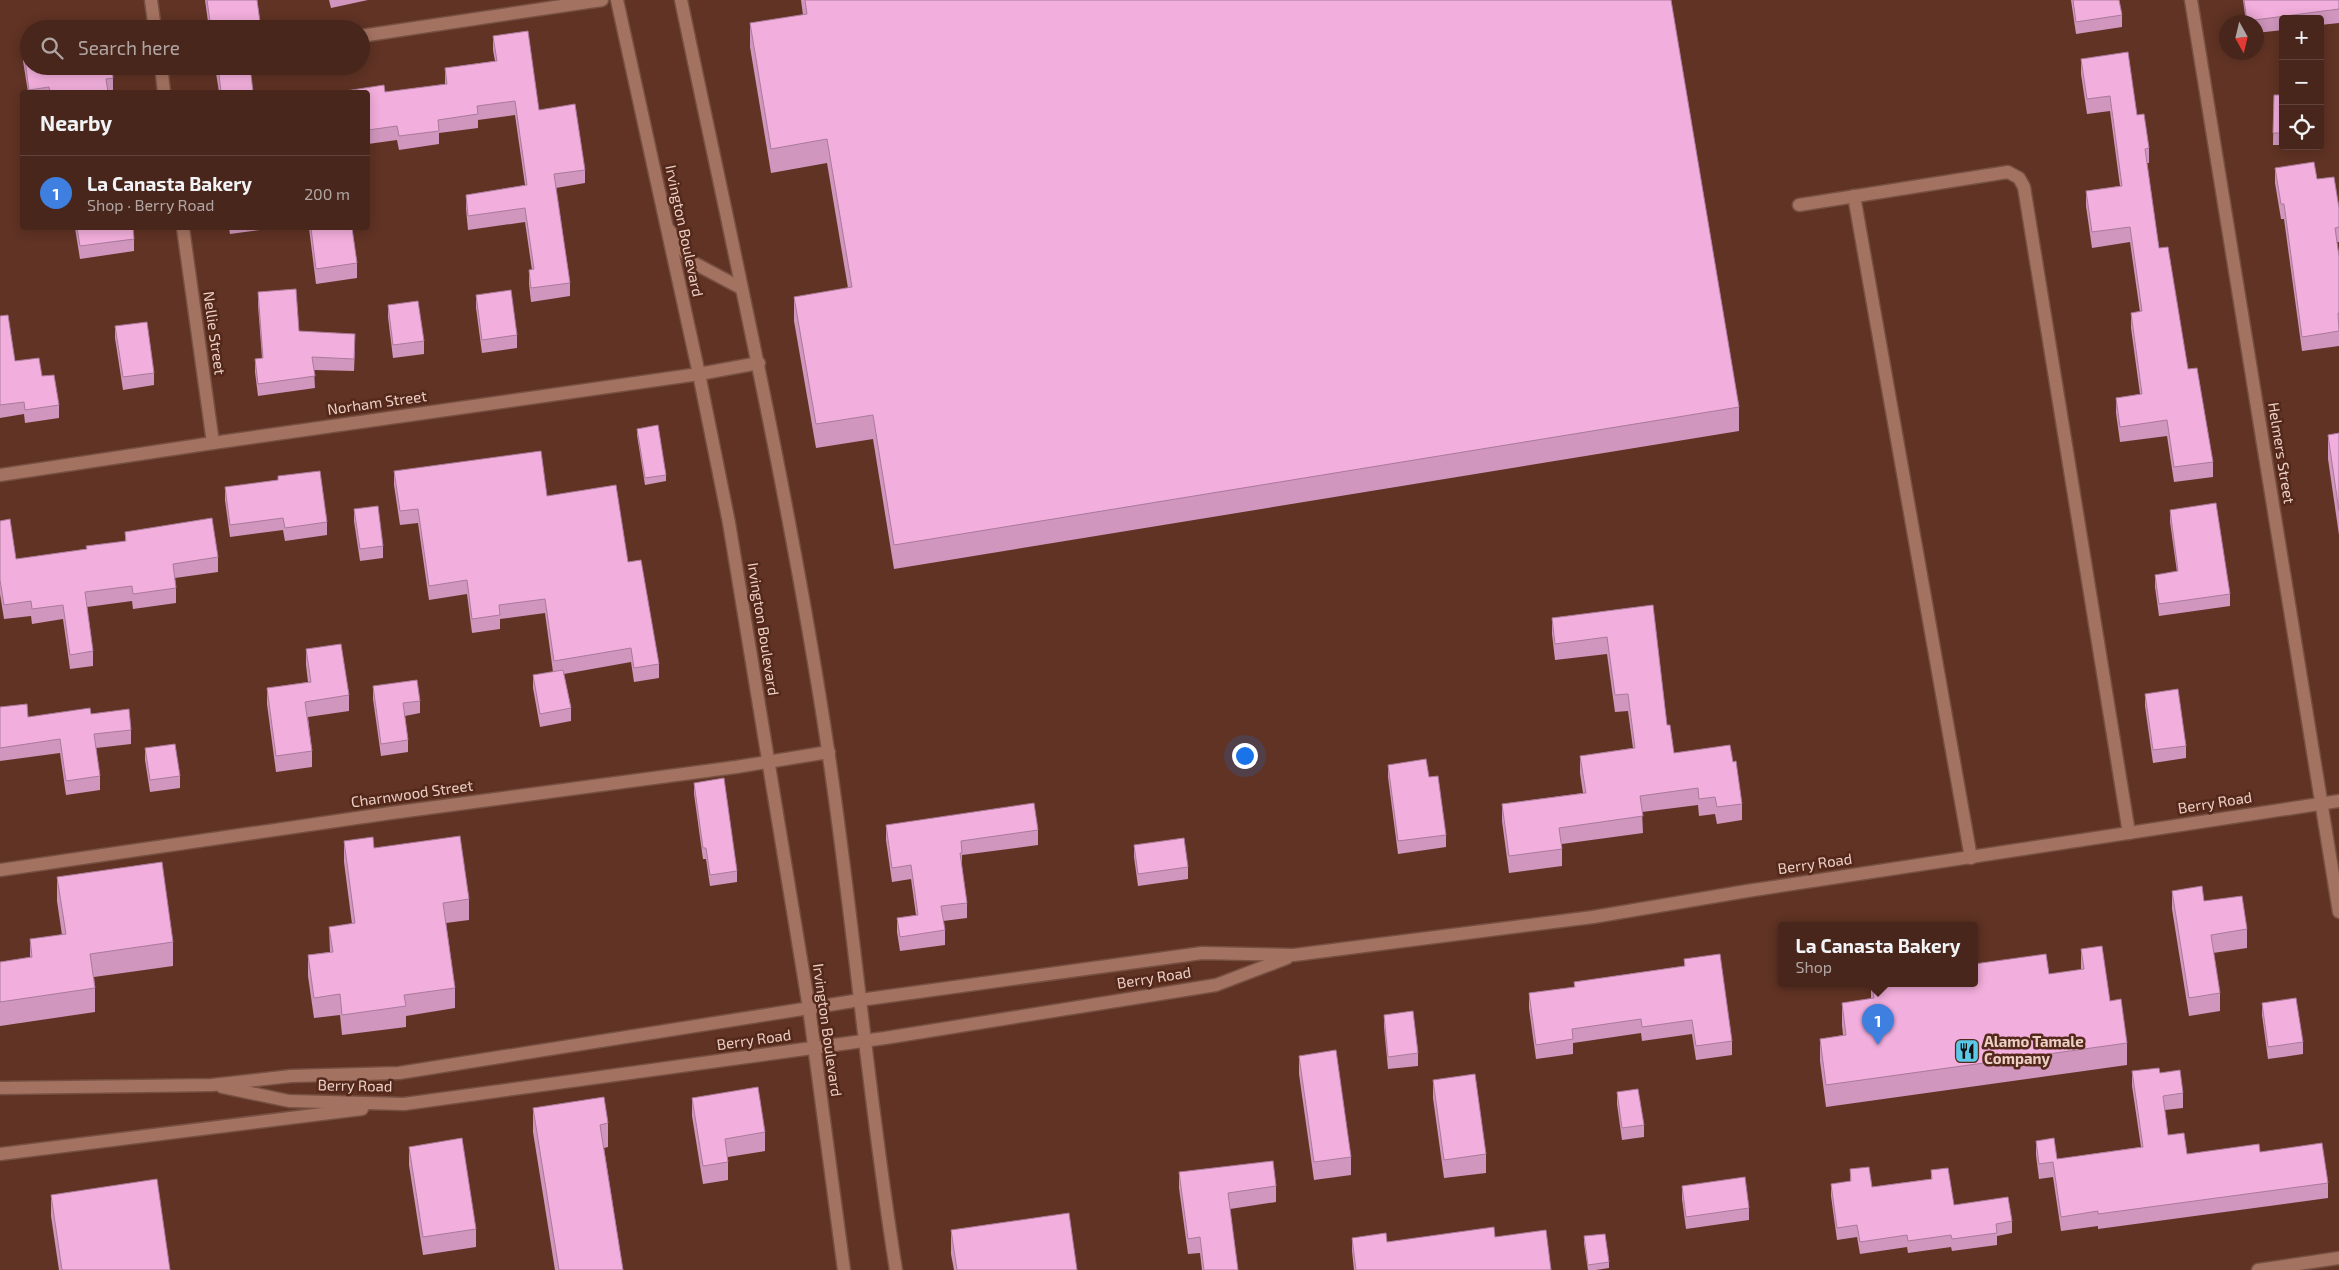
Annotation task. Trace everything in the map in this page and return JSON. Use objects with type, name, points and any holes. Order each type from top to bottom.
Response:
[{"type":"street","points":[[151,0],[154,20]]},
{"type":"street","points":[[370,35],[602,0]]},
{"type":"street","name":"Irvington Boulevard","points":[[617,0],[699,374],[729,523],[809,1008],[844,1270]]},
{"type":"street","points":[[681,0],[741,288],[759,363],[828,752],[884,1196],[896,1270]]},
{"type":"street","name":"Helmers Street","points":[[2191,0],[2339,912]]},
{"type":"street","points":[[162,75],[164,90]]},
{"type":"street","points":[[1799,205],[2008,172],[2019,178],[2024,187],[2129,833]]},
{"type":"street","points":[[1854,196],[1971,858]]},
{"type":"street","points":[[665,225],[692,262],[741,288]]},
{"type":"street","name":"Nellie Street","points":[[183,230],[213,443]]},
{"type":"street","name":"Norham Street","points":[[0,475],[699,374],[759,363]]},
{"type":"street","name":"Charnwood Street","points":[[0,870],[828,752]]},
{"type":"street","name":"Berry Road","points":[[0,1088],[212,1085],[291,1076],[399,1073],[860,1000],[1202,953],[1294,955],[1593,916],[2339,801]]},
{"type":"street","name":"Berry Road","points":[[212,1085],[288,1101],[404,1104],[814,1049],[1216,985],[1294,955]]},
{"type":"street","points":[[0,1154],[404,1104]]},
{"type":"street","points":[[2258,1270],[2339,1258]]},
{"type":"building","points":[[207,0],[257,0],[260,20],[210,20]]},
{"type":"building","points":[[805,0],[1671,0],[1739,407],[894,545],[873,415],[816,424],[794,297],[852,287],[827,139],[771,149],[750,23],[807,14]]},
{"type":"building","points":[[2073,0],[2119,0],[2122,15],[2076,22]]},
{"type":"building","points":[[2244,0],[2339,0],[2339,9],[2279,15],[2279,17],[2264,19],[2264,15],[2246,15]]},
{"type":"building","points":[[528,31],[539,110],[575,104],[585,170],[554,174],[570,283],[531,288],[529,270],[534,269],[525,208],[468,216],[466,195],[527,185],[515,101],[477,106],[478,114],[438,120],[439,131],[399,136],[397,126],[370,130],[370,90],[352,90],[384,85],[385,92],[447,84],[445,68],[497,61],[493,36]]},
{"type":"building","points":[[2128,52],[2137,115],[2144,114],[2149,148],[2145,149],[2159,248],[2168,247],[2188,369],[2197,368],[2213,462],[2174,467],[2167,420],[2120,427],[2116,398],[2142,394],[2131,313],[2142,311],[2130,227],[2092,232],[2086,191],[2122,186],[2110,96],[2087,99],[2081,59]]},
{"type":"building","points":[[27,75],[113,75],[113,78],[106,79],[108,90],[50,90],[49,87],[29,90]]},
{"type":"building","points":[[219,75],[251,75],[253,90],[221,90]]},
{"type":"building","points":[[2274,95],[2279,95],[2279,133],[2273,133]]},
{"type":"building","points":[[2314,162],[2317,179],[2334,177],[2339,208],[2339,227],[2335,228],[2339,256],[2339,331],[2302,337],[2284,204],[2281,204],[2275,168]]},
{"type":"building","points":[[77,230],[133,230],[134,239],[80,246]]},
{"type":"building","points":[[311,230],[352,230],[357,263],[316,269]]},
{"type":"building","points":[[296,289],[299,331],[355,334],[354,359],[312,357],[315,376],[258,384],[255,359],[263,358],[258,292]]},
{"type":"building","points":[[511,290],[517,335],[482,340],[476,295]]},
{"type":"building","points":[[418,301],[424,341],[393,345],[388,305]]},
{"type":"building","points":[[8,315],[15,361],[39,358],[42,376],[54,375],[59,405],[25,410],[24,402],[0,405],[0,316]]},
{"type":"building","points":[[147,322],[154,373],[123,377],[115,326]]},
{"type":"building","points":[[658,425],[666,475],[645,478],[637,429]]},
{"type":"building","points":[[2339,433],[2339,511],[2328,435]]},
{"type":"building","points":[[541,451],[547,496],[616,485],[628,562],[641,560],[659,664],[634,668],[631,648],[554,661],[545,599],[499,605],[500,615],[472,619],[467,580],[429,586],[418,509],[400,511],[394,471]]},
{"type":"building","points":[[320,471],[327,522],[285,528],[283,518],[230,525],[225,487],[278,480],[278,476]]},
{"type":"building","points":[[2216,503],[2230,594],[2159,604],[2155,575],[2178,571],[2170,510]]},
{"type":"building","points":[[378,506],[383,546],[360,549],[354,509]]},
{"type":"building","points":[[212,518],[218,557],[173,564],[176,588],[133,594],[132,586],[85,592],[93,651],[70,655],[63,605],[32,609],[31,601],[4,605],[0,580],[0,521],[10,519],[16,559],[87,549],[86,546],[126,541],[125,532]]},
{"type":"building","points":[[1653,605],[1667,725],[1670,725],[1674,753],[1730,745],[1733,762],[1736,761],[1742,804],[1717,807],[1715,797],[1699,799],[1698,788],[1640,796],[1643,816],[1559,828],[1562,849],[1509,856],[1502,804],[1586,793],[1580,756],[1635,748],[1628,694],[1615,695],[1607,637],[1555,644],[1552,618]]},
{"type":"building","points":[[341,644],[349,695],[305,702],[312,751],[276,756],[267,688],[311,682],[306,649]]},
{"type":"building","points":[[563,670],[571,708],[540,714],[533,675]]},
{"type":"building","points":[[417,680],[420,701],[403,703],[408,740],[381,744],[373,686]]},
{"type":"building","points":[[2178,689],[2186,746],[2153,750],[2145,694]]},
{"type":"building","points":[[27,704],[28,717],[90,708],[91,714],[129,709],[131,730],[94,734],[100,776],[66,781],[60,739],[0,748],[0,707]]},
{"type":"building","points":[[175,744],[180,776],[150,780],[145,748]]},
{"type":"building","points":[[1426,759],[1429,777],[1438,776],[1446,835],[1398,841],[1388,765]]},
{"type":"building","points":[[724,778],[737,871],[710,875],[706,848],[703,848],[694,783]]},
{"type":"building","points":[[1034,803],[1038,830],[961,841],[962,853],[960,853],[967,903],[941,906],[945,930],[900,937],[897,918],[918,915],[911,865],[892,868],[886,825]]},
{"type":"building","points":[[460,836],[469,899],[443,903],[455,988],[404,995],[406,1006],[342,1015],[340,994],[314,998],[308,955],[333,952],[329,927],[355,923],[344,841],[373,837],[374,848]]},
{"type":"building","points":[[1184,838],[1188,867],[1138,874],[1134,845]]},
{"type":"building","points":[[162,862],[173,942],[90,954],[95,988],[0,1002],[0,962],[32,957],[30,939],[66,934],[57,877]]},
{"type":"building","points":[[2202,886],[2204,901],[2242,896],[2247,929],[2211,935],[2220,993],[2189,998],[2172,891]]},
{"type":"building","points":[[2102,946],[2110,1001],[2121,999],[2127,1043],[1826,1085],[1820,1039],[1846,1035],[1842,1003],[1874,998],[1872,987],[1978,987],[1978,963],[2046,954],[2049,974],[2084,969],[2081,949]]},
{"type":"building","points":[[1720,954],[1732,1041],[1696,1046],[1692,1020],[1642,1027],[1641,1019],[1572,1029],[1573,1039],[1536,1045],[1529,993],[1575,987],[1574,982],[1685,966],[1684,959]]},
{"type":"building","points":[[2296,998],[2303,1042],[2268,1047],[2262,1003]]},
{"type":"building","points":[[1413,1011],[1418,1053],[1388,1057],[1384,1015]]},
{"type":"building","points":[[1336,1050],[1351,1157],[1314,1162],[1299,1056]]},
{"type":"building","points":[[2159,1068],[2160,1073],[2180,1070],[2183,1093],[2163,1096],[2168,1135],[2184,1133],[2187,1154],[2259,1144],[2260,1152],[2322,1143],[2328,1183],[2098,1214],[2098,1211],[2061,1217],[2053,1162],[2039,1164],[2036,1141],[2054,1138],[2057,1159],[2143,1147],[2132,1071]]},
{"type":"building","points":[[1475,1074],[1486,1154],[1444,1160],[1433,1080]]},
{"type":"building","points":[[758,1087],[765,1132],[725,1139],[728,1162],[703,1166],[692,1098]]},
{"type":"building","points":[[1638,1089],[1644,1125],[1622,1128],[1617,1092]]},
{"type":"building","points":[[604,1097],[608,1123],[600,1125],[623,1270],[559,1270],[533,1108]]},
{"type":"building","points":[[462,1138],[476,1229],[423,1237],[409,1147]]},
{"type":"building","points":[[1273,1161],[1276,1186],[1228,1193],[1238,1270],[1204,1270],[1200,1237],[1188,1239],[1179,1172]]},
{"type":"building","points":[[1869,1167],[1872,1187],[1932,1179],[1931,1170],[1948,1168],[1954,1205],[2008,1197],[2012,1221],[1996,1224],[1997,1233],[1952,1239],[1951,1235],[1908,1241],[1907,1235],[1860,1242],[1857,1225],[1837,1228],[1831,1184],[1851,1181],[1850,1169]]},
{"type":"building","points":[[1745,1177],[1749,1208],[1686,1217],[1682,1186]]},
{"type":"building","points":[[157,1179],[170,1270],[62,1270],[51,1195]]},
{"type":"building","points":[[1069,1213],[1077,1270],[957,1270],[951,1230]]},
{"type":"building","points":[[1494,1227],[1495,1237],[1546,1230],[1551,1270],[1356,1270],[1352,1238],[1386,1233],[1387,1242]]},
{"type":"building","points":[[1605,1234],[1609,1262],[1588,1265],[1584,1236]]},
{"type":"place","name":"La Canasta Bakery","points":[[1878,1045]]},
{"type":"place","name":"Alamo Tamale Company","points":[[1967,1051]]}]
